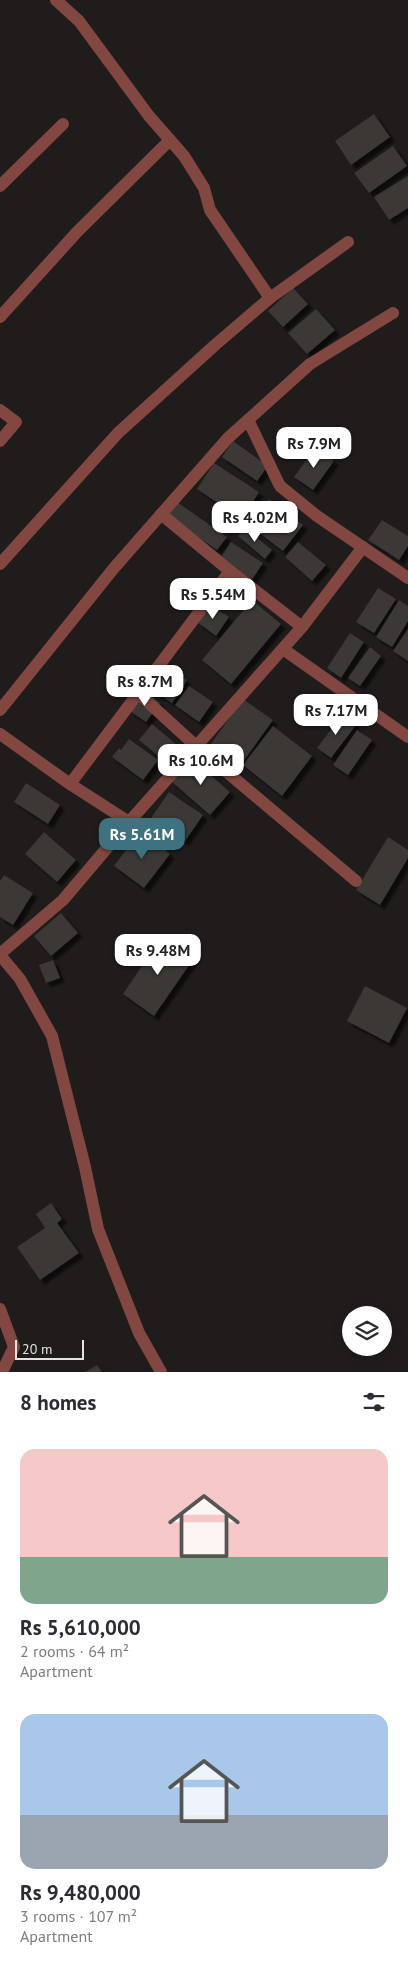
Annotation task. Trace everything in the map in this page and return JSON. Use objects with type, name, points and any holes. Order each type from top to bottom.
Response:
[{"type":"street","points":[[56,0],[79,21],[126,88],[184,156],[204,188],[210,210],[270,298]]},
{"type":"street","points":[[0,186],[63,124]]},
{"type":"street","points":[[0,317],[77,232],[170,140]]},
{"type":"street","points":[[0,564],[118,433],[270,298],[348,242]]},
{"type":"street","points":[[0,710],[114,568],[228,438],[310,364],[393,313]]},
{"type":"street","points":[[0,410],[16,422],[0,441]]},
{"type":"street","points":[[248,420],[280,486],[317,516],[408,578]]},
{"type":"street","points":[[161,514],[302,627]]},
{"type":"street","points":[[161,1372],[138,1333],[98,1229],[85,1167],[52,1036],[20,979],[0,955],[63,900],[302,627],[363,547]]},
{"type":"street","points":[[70,784],[230,571]]},
{"type":"street","points":[[283,649],[408,737]]},
{"type":"street","points":[[138,693],[196,746],[356,881]]},
{"type":"street","points":[[0,734],[70,784],[130,822]]},
{"type":"street","points":[[0,1309],[14,1348],[2,1372]]},
{"type":"building","points":[[374,114],[390,137],[351,165],[335,141]]},
{"type":"building","points":[[393,146],[407,166],[369,193],[354,173]]},
{"type":"building","points":[[408,176],[408,208],[389,220],[374,197]]},
{"type":"building","points":[[293,288],[308,304],[283,327],[268,311]]},
{"type":"building","points":[[316,309],[335,330],[307,354],[288,333]]},
{"type":"building","points":[[233,441],[268,466],[257,481],[222,457]]},
{"type":"building","points":[[316,447],[334,461],[313,490],[294,477]]},
{"type":"building","points":[[214,463],[259,492],[242,519],[197,489]]},
{"type":"building","points":[[269,499],[303,525],[283,551],[249,525]]},
{"type":"building","points":[[177,502],[227,537],[217,550],[167,516]]},
{"type":"building","points":[[382,520],[408,536],[408,546],[399,560],[368,540]]},
{"type":"building","points":[[245,528],[272,550],[265,559],[238,536]]},
{"type":"building","points":[[231,542],[263,563],[251,581],[219,560]]},
{"type":"building","points":[[298,542],[326,565],[312,581],[285,557]]},
{"type":"building","points":[[378,588],[396,599],[374,633],[356,622]]},
{"type":"building","points":[[252,600],[281,624],[231,684],[202,660]]},
{"type":"building","points":[[399,600],[408,606],[408,621],[392,647],[376,637]]},
{"type":"building","points":[[209,604],[229,617],[216,636],[197,622]]},
{"type":"building","points":[[408,629],[408,661],[393,651]]},
{"type":"building","points":[[350,633],[364,642],[341,678],[327,668]]},
{"type":"building","points":[[370,647],[381,656],[360,686],[348,678]]},
{"type":"building","points":[[163,664],[187,680],[172,703],[148,687]]},
{"type":"building","points":[[189,686],[213,702],[199,722],[175,705]]},
{"type":"building","points":[[144,691],[160,703],[146,722],[130,711]]},
{"type":"building","points":[[243,699],[273,720],[240,766],[210,745]]},
{"type":"building","points":[[342,715],[356,725],[331,758],[317,748]]},
{"type":"building","points":[[152,724],[176,744],[163,760],[139,740]]},
{"type":"building","points":[[273,726],[312,756],[282,796],[243,765]]},
{"type":"building","points":[[357,730],[372,740],[348,775],[333,765]]},
{"type":"building","points":[[129,739],[158,760],[143,780],[112,757],[119,748],[121,750]]},
{"type":"building","points":[[191,758],[230,792],[210,815],[171,781]]},
{"type":"building","points":[[26,783],[60,805],[48,824],[14,802]]},
{"type":"building","points":[[169,792],[203,815],[185,841],[151,818]]},
{"type":"building","points":[[140,831],[170,854],[144,888],[114,866]]},
{"type":"building","points":[[44,832],[76,860],[57,882],[25,854]]},
{"type":"building","points":[[388,837],[408,850],[408,858],[380,905],[356,890]]},
{"type":"building","points":[[4,875],[33,893],[13,925],[0,917],[0,881]]},
{"type":"building","points":[[61,913],[78,933],[51,956],[34,936]]},
{"type":"building","points":[[162,936],[194,958],[154,1016],[123,994]]},
{"type":"building","points":[[53,960],[60,978],[46,983],[39,965]]},
{"type":"building","points":[[365,986],[407,1008],[389,1043],[347,1021]]},
{"type":"building","points":[[51,1203],[62,1219],[57,1223],[79,1253],[40,1280],[17,1247],[45,1228],[36,1214]]},
{"type":"building","points":[[97,1365],[102,1372],[85,1372]]}]
